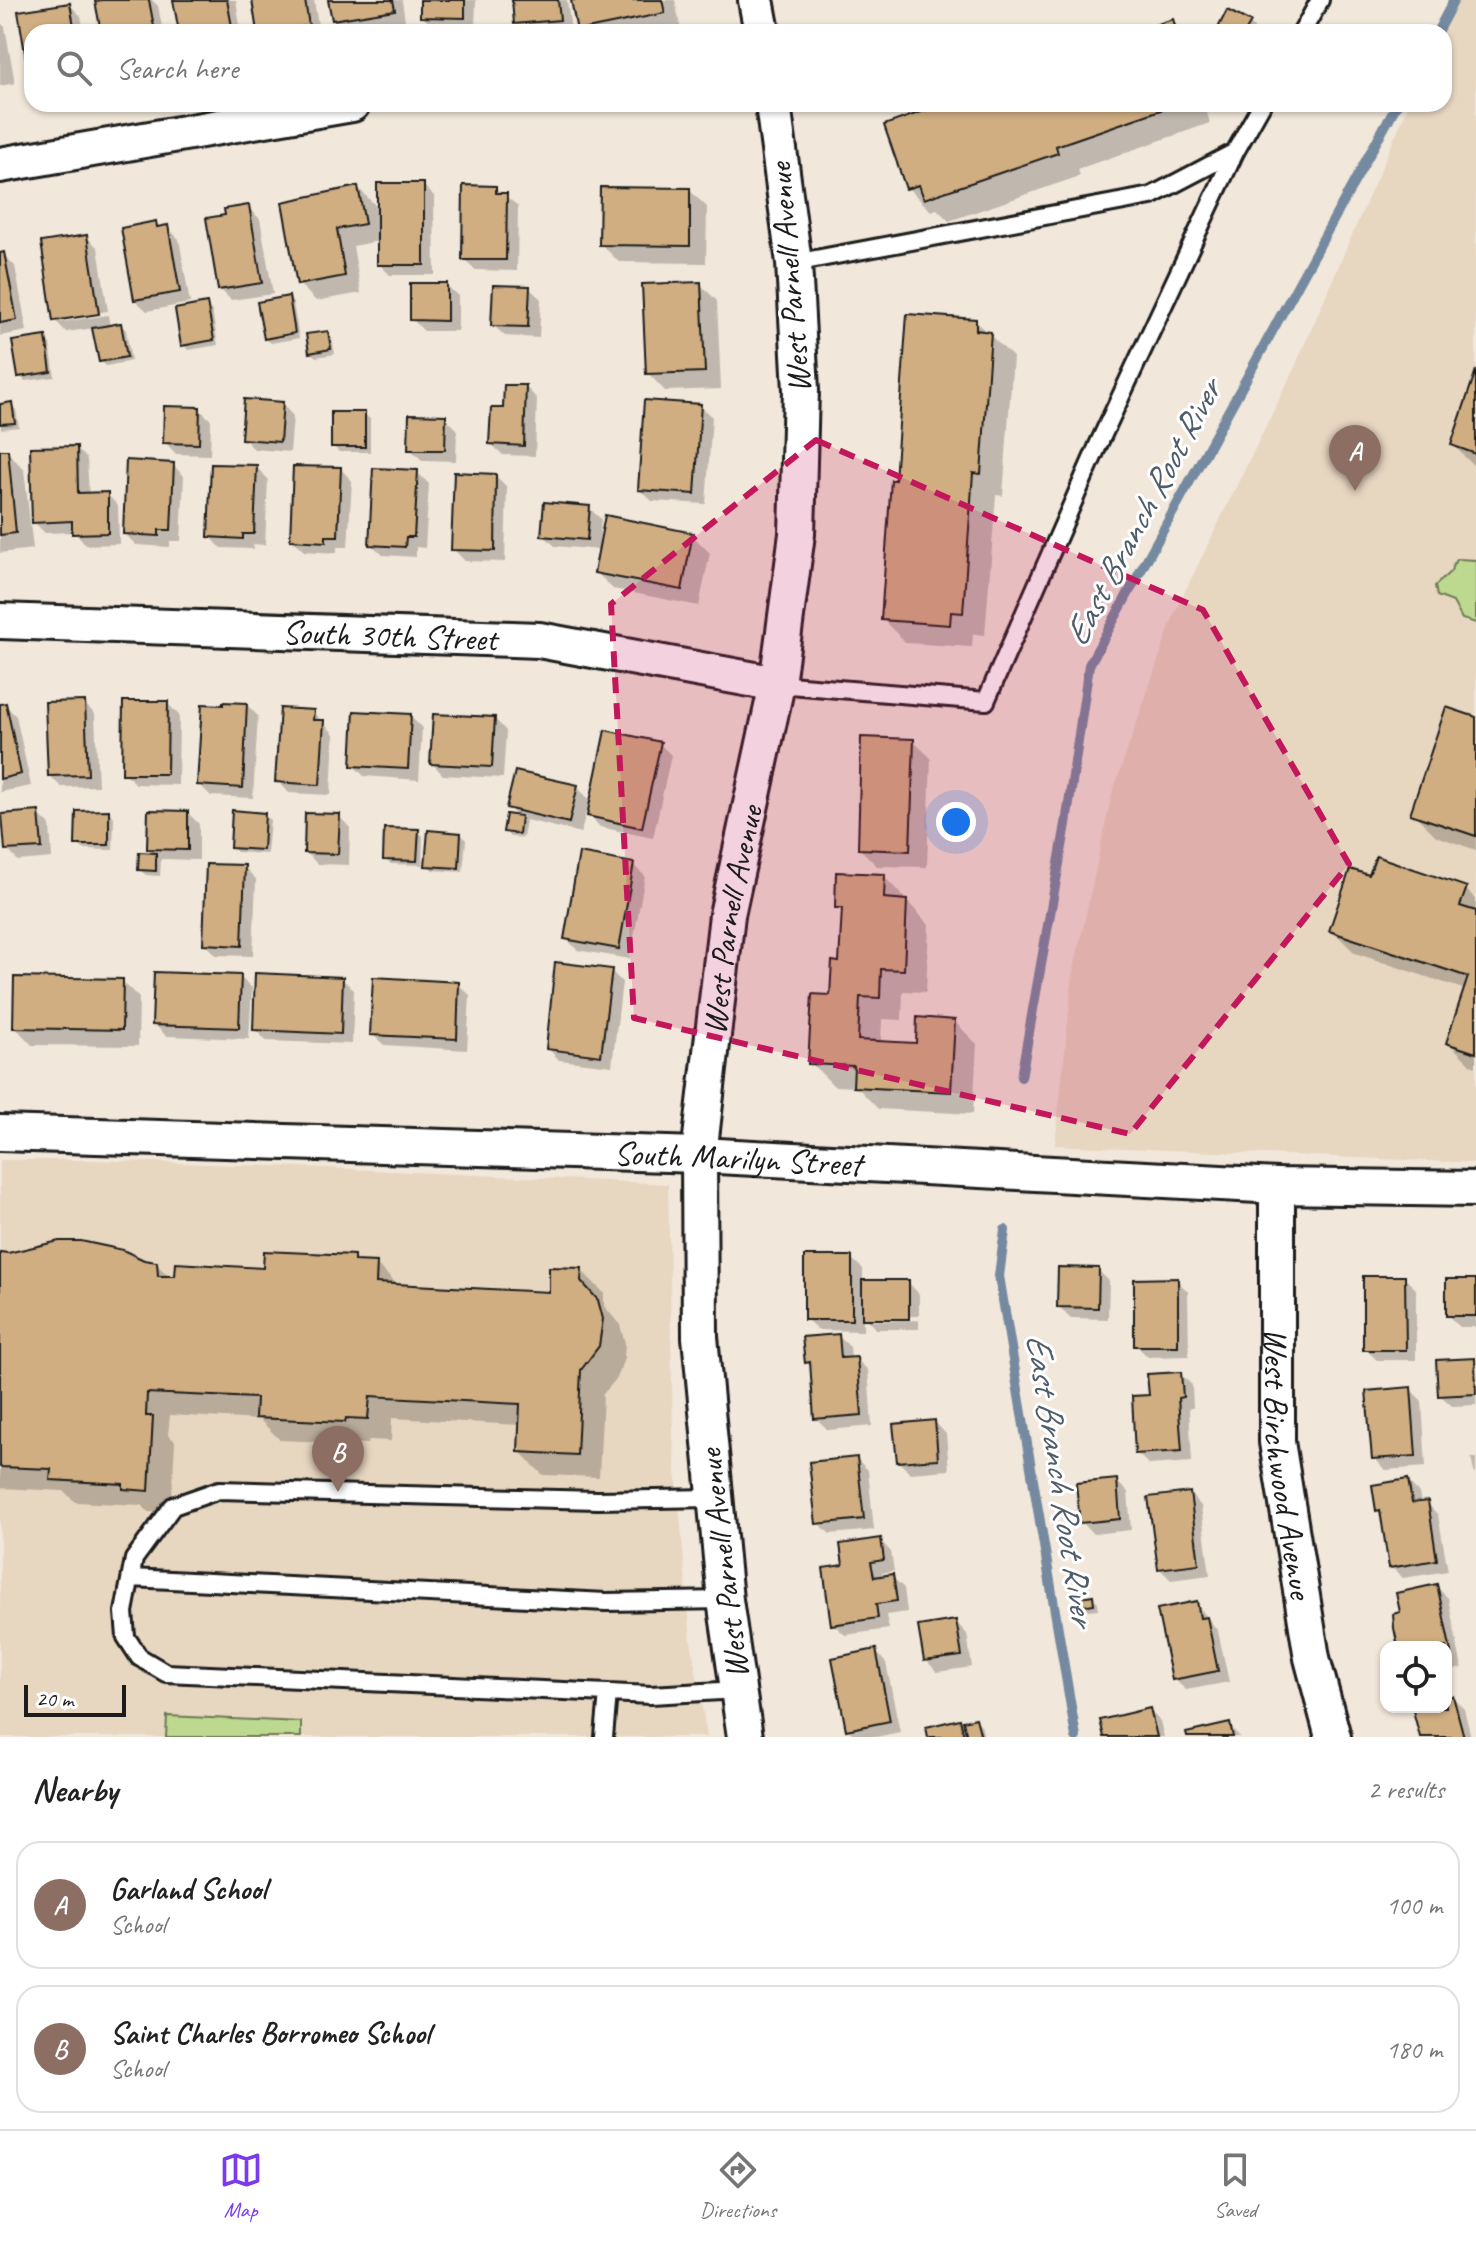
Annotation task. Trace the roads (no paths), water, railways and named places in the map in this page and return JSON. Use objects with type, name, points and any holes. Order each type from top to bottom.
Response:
[{"type":"street","points":[[756,0],[760,24]]},
{"type":"street","points":[[0,165],[306,112]]},
{"type":"street","name":"West Parnell Avenue","points":[[745,1737],[713,1498],[700,1337],[699,1155],[727,915],[777,684],[797,534],[801,390],[794,263],[774,112]]},
{"type":"street","name":"South 30th Street","points":[[0,621],[539,640],[777,684]]},
{"type":"street","name":"South Marilyn Street","points":[[0,1133],[699,1155],[1277,1186],[1476,1189]]},
{"type":"street","name":"West Birchwood Avenue","points":[[1277,1186],[1277,1442],[1312,1658],[1333,1737]]},
{"type":"lane","points":[[1306,24],[1320,0]]},
{"type":"lane","points":[[777,684],[986,701],[1099,443],[1235,152],[1258,112]]},
{"type":"lane","points":[[794,263],[1151,196],[1235,152]]},
{"type":"lane","points":[[713,1498],[598,1500],[219,1490],[173,1506],[134,1559],[124,1612],[126,1637],[139,1657],[166,1673],[651,1695],[738,1690]]},
{"type":"lane","points":[[131,1578],[606,1602],[725,1600]]},
{"type":"lane","points":[[604,1737],[608,1693]]},
{"type":"waterway","name":"East Branch Root River","points":[[1441,24],[1454,0]]},
{"type":"waterway","name":"East Branch Root River","points":[[1021,1077],[1066,824],[1089,665],[1393,112]]},
{"type":"waterway","name":"East Branch Root River","points":[[1005,1230],[999,1276],[1076,1737]]},
{"type":"place","name":"Garland School","points":[[1355,491]]},
{"type":"place","name":"Saint Charles Borromeo School","points":[[338,1492]]}]
